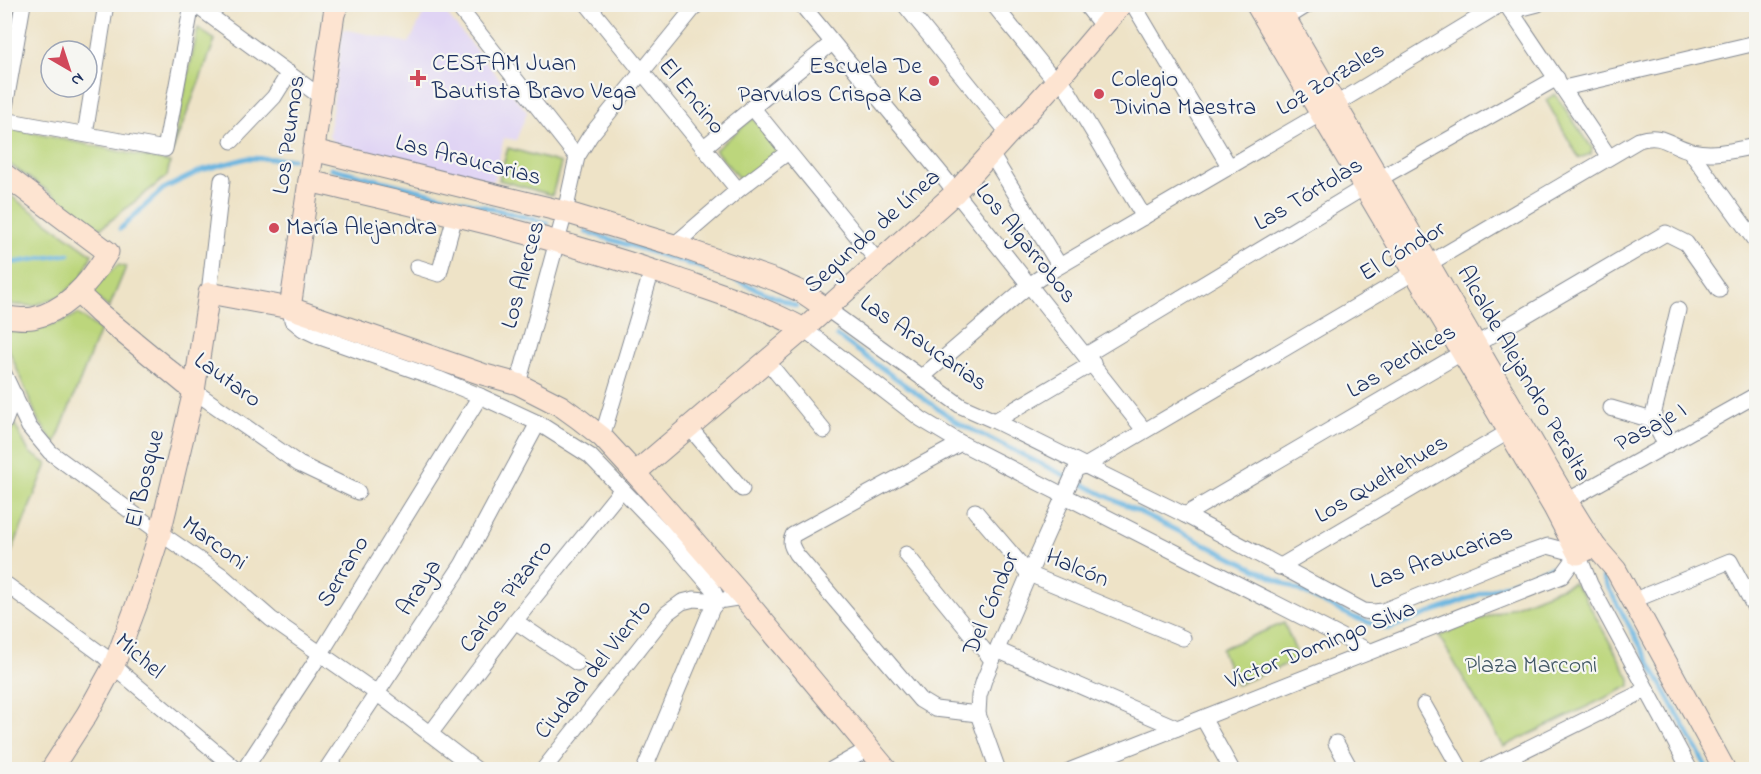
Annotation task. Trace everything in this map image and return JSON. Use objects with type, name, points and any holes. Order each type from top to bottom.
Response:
[{"type":"street","points":[[4,113],[23,4]]},
{"type":"street","points":[[85,134],[106,4]]},
{"type":"street","points":[[4,120],[165,149],[193,4],[321,97]]},
{"type":"street","points":[[456,4],[577,157]]},
{"type":"street","name":"El Encino","points":[[587,4],[738,190]]},
{"type":"street","name":"Los Alerces","points":[[518,384],[565,212],[577,157],[590,136],[697,4]]},
{"type":"street","name":"Los Algarrobos","points":[[801,4],[1144,430]]},
{"type":"street","points":[[904,4],[1009,134]]},
{"type":"street","points":[[993,4],[1058,79],[1144,217]]},
{"type":"street","points":[[1085,4],[1103,27]]},
{"type":"street","name":"Segundo de Línea","points":[[629,481],[827,309],[955,193],[1122,4]]},
{"type":"street","points":[[1133,4],[1229,166]]},
{"type":"street","name":"Alcalde Alejandro Peralta","points":[[1256,4],[1327,109],[1468,348],[1567,501],[1587,550],[1590,584],[1690,770]]},
{"type":"street","points":[[1281,12],[1309,4]]},
{"type":"street","name":"Loz Zorzales","points":[[922,377],[1029,285],[1059,265],[1506,7],[1538,4]]},
{"type":"street","points":[[1506,7],[1561,83],[1609,157]]},
{"type":"street","name":"Los Peumos","points":[[290,308],[332,8]]},
{"type":"street","name":"Alcalde Alejandro Peralta","points":[[1281,12],[1327,109]]},
{"type":"street","name":"Las Tórtolas","points":[[995,421],[1089,359],[1371,184],[1561,83],[1756,43]]},
{"type":"street","points":[[703,148],[832,44]]},
{"type":"street","points":[[232,141],[274,97],[289,73]]},
{"type":"street","name":"El Encino","points":[[752,107],[879,263]]},
{"type":"street","name":"El Cóndor","points":[[1081,468],[1639,140],[1647,137],[1662,138],[1690,151],[1726,152],[1756,146]]},
{"type":"street","name":"Las Araucarias","points":[[313,150],[565,212],[674,245],[776,280],[802,292],[827,309],[961,406],[995,421],[1081,468],[1185,515],[1364,611],[1383,610],[1548,546],[1587,550]]},
{"type":"street","points":[[1690,151],[1756,242]]},
{"type":"street","points":[[674,245],[738,190],[788,152]]},
{"type":"street","points":[[991,154],[1059,265]]},
{"type":"street","points":[[4,174],[108,252],[86,285],[58,308],[32,318],[4,317]]},
{"type":"street","name":"El Bosque","points":[[51,770],[87,714],[114,665],[160,533],[194,391],[209,293],[222,180]]},
{"type":"street","points":[[309,181],[557,242],[652,270],[758,307],[804,329],[921,419],[961,443],[1066,492],[1369,651]]},
{"type":"street","points":[[417,267],[439,274],[455,216]]},
{"type":"street","name":"Las Perdices","points":[[1185,515],[1666,233],[1686,243],[1719,290]]},
{"type":"street","points":[[602,437],[652,270]]},
{"type":"street","name":"Lautaro","points":[[78,293],[194,391],[298,464],[358,492]]},
{"type":"street","points":[[209,293],[290,308],[482,374],[518,384],[561,406],[602,437],[629,481],[669,538],[711,588],[718,601],[712,608],[644,770]]},
{"type":"street","points":[[290,308],[292,320],[303,329],[440,379],[538,423],[629,481],[743,597],[887,770]]},
{"type":"street","points":[[1666,446],[1652,420],[1677,310]]},
{"type":"street","name":"Alcalde Alejandro Peralta","points":[[1468,348],[1508,432],[1554,508],[1587,550],[1616,570],[1725,770]]},
{"type":"street","points":[[767,361],[824,431]]},
{"type":"street","name":"Marconi","points":[[4,374],[29,427],[50,452],[221,575],[271,619],[378,694],[477,770]]},
{"type":"street","points":[[4,423],[15,394]]},
{"type":"street","name":"Pasaje I","points":[[1567,501],[1756,395]]},
{"type":"street","name":"Serrano","points":[[244,770],[321,653],[480,396]]},
{"type":"street","points":[[1611,408],[1652,420]]},
{"type":"street","name":"Araya","points":[[326,770],[462,565],[538,423]]},
{"type":"street","points":[[690,428],[742,489]]},
{"type":"street","name":"Los Queltehues","points":[[1279,567],[1508,432]]},
{"type":"street","points":[[961,443],[794,535],[791,546],[920,700],[935,709],[978,714],[998,770]]},
{"type":"street","name":"Del Cóndor","points":[[978,714],[979,696],[995,655],[1066,492],[1081,468]]},
{"type":"street","name":"Carlos Pizarro","points":[[430,734],[515,621],[629,481]]},
{"type":"street","name":"Halcón","points":[[975,511],[1029,574],[1183,638]]},
{"type":"street","name":"Víctor Domingo Silva","points":[[1071,770],[1562,576],[1587,550]]},
{"type":"street","points":[[906,554],[995,655],[1177,728]]},
{"type":"street","points":[[1632,601],[1730,561],[1756,610]]},
{"type":"street","name":"Michel","points":[[7,585],[104,656],[237,770]]},
{"type":"street","name":"Ciudad del Viento","points":[[543,770],[667,613],[682,602],[694,599],[718,601],[743,597]]},
{"type":"street","points":[[515,621],[577,663]]},
{"type":"street","points":[[1484,770],[1646,690]]},
{"type":"street","points":[[1424,705],[1461,770]]},
{"type":"street","points":[[1203,718],[1232,770]]},
{"type":"street","points":[[1336,743],[1351,770]]},
{"type":"street","points":[[831,770],[870,748]]},
{"type":"shaded area","name":"CESFAM Juan Bautista Bravo Vega","points":[[428,5],[439,5],[527,112],[516,140],[504,138],[493,182],[334,143],[329,136],[343,29],[409,43]]},
{"type":"green space","points":[[198,28],[215,40],[171,155]]},
{"type":"green space","points":[[1555,94],[1592,148],[1591,154],[1579,158],[1546,100]]},
{"type":"green space","points":[[753,118],[782,151],[742,182],[715,150]]},
{"type":"green space","points":[[5,127],[170,162],[167,176],[101,228],[5,161]]},
{"type":"green space","points":[[508,148],[561,163],[552,195],[499,180]]},
{"type":"green space","points":[[4,191],[92,254],[82,277],[61,296],[33,306],[5,304]]},
{"type":"green space","points":[[118,265],[126,267],[109,308],[93,295],[95,286]]},
{"type":"green space","points":[[78,314],[100,330],[55,444],[38,420],[5,340],[5,332],[51,325]]},
{"type":"green space","points":[[11,417],[29,452],[47,464],[5,568],[4,436]]},
{"type":"green space","name":"Plaza Marconi","points":[[1573,583],[1583,594],[1630,679],[1630,686],[1503,747],[1439,636]]},
{"type":"green space","points":[[1284,623],[1299,659],[1236,685],[1221,649]]},
{"type":"waterway","points":[[120,229],[163,189],[202,170],[248,158],[293,159]]},
{"type":"waterway","points":[[331,168],[548,223]]},
{"type":"waterway","points":[[586,232],[719,273],[796,306]]},
{"type":"waterway","points":[[4,264],[69,254]]},
{"type":"waterway","points":[[837,336],[958,423],[1353,617],[1388,629],[1551,567]]},
{"type":"waterway","points":[[1603,578],[1708,770]]},
{"type":"place","name":"CESFAM Juan Bautista Bravo Vega","points":[[418,78]]},
{"type":"place","name":"Escuela De Parvulos Crispa Ka","points":[[934,81]]},
{"type":"place","name":"Colegio Divina Maestra","points":[[1099,94]]},
{"type":"place","name":"María Alejandra","points":[[274,228]]}]
